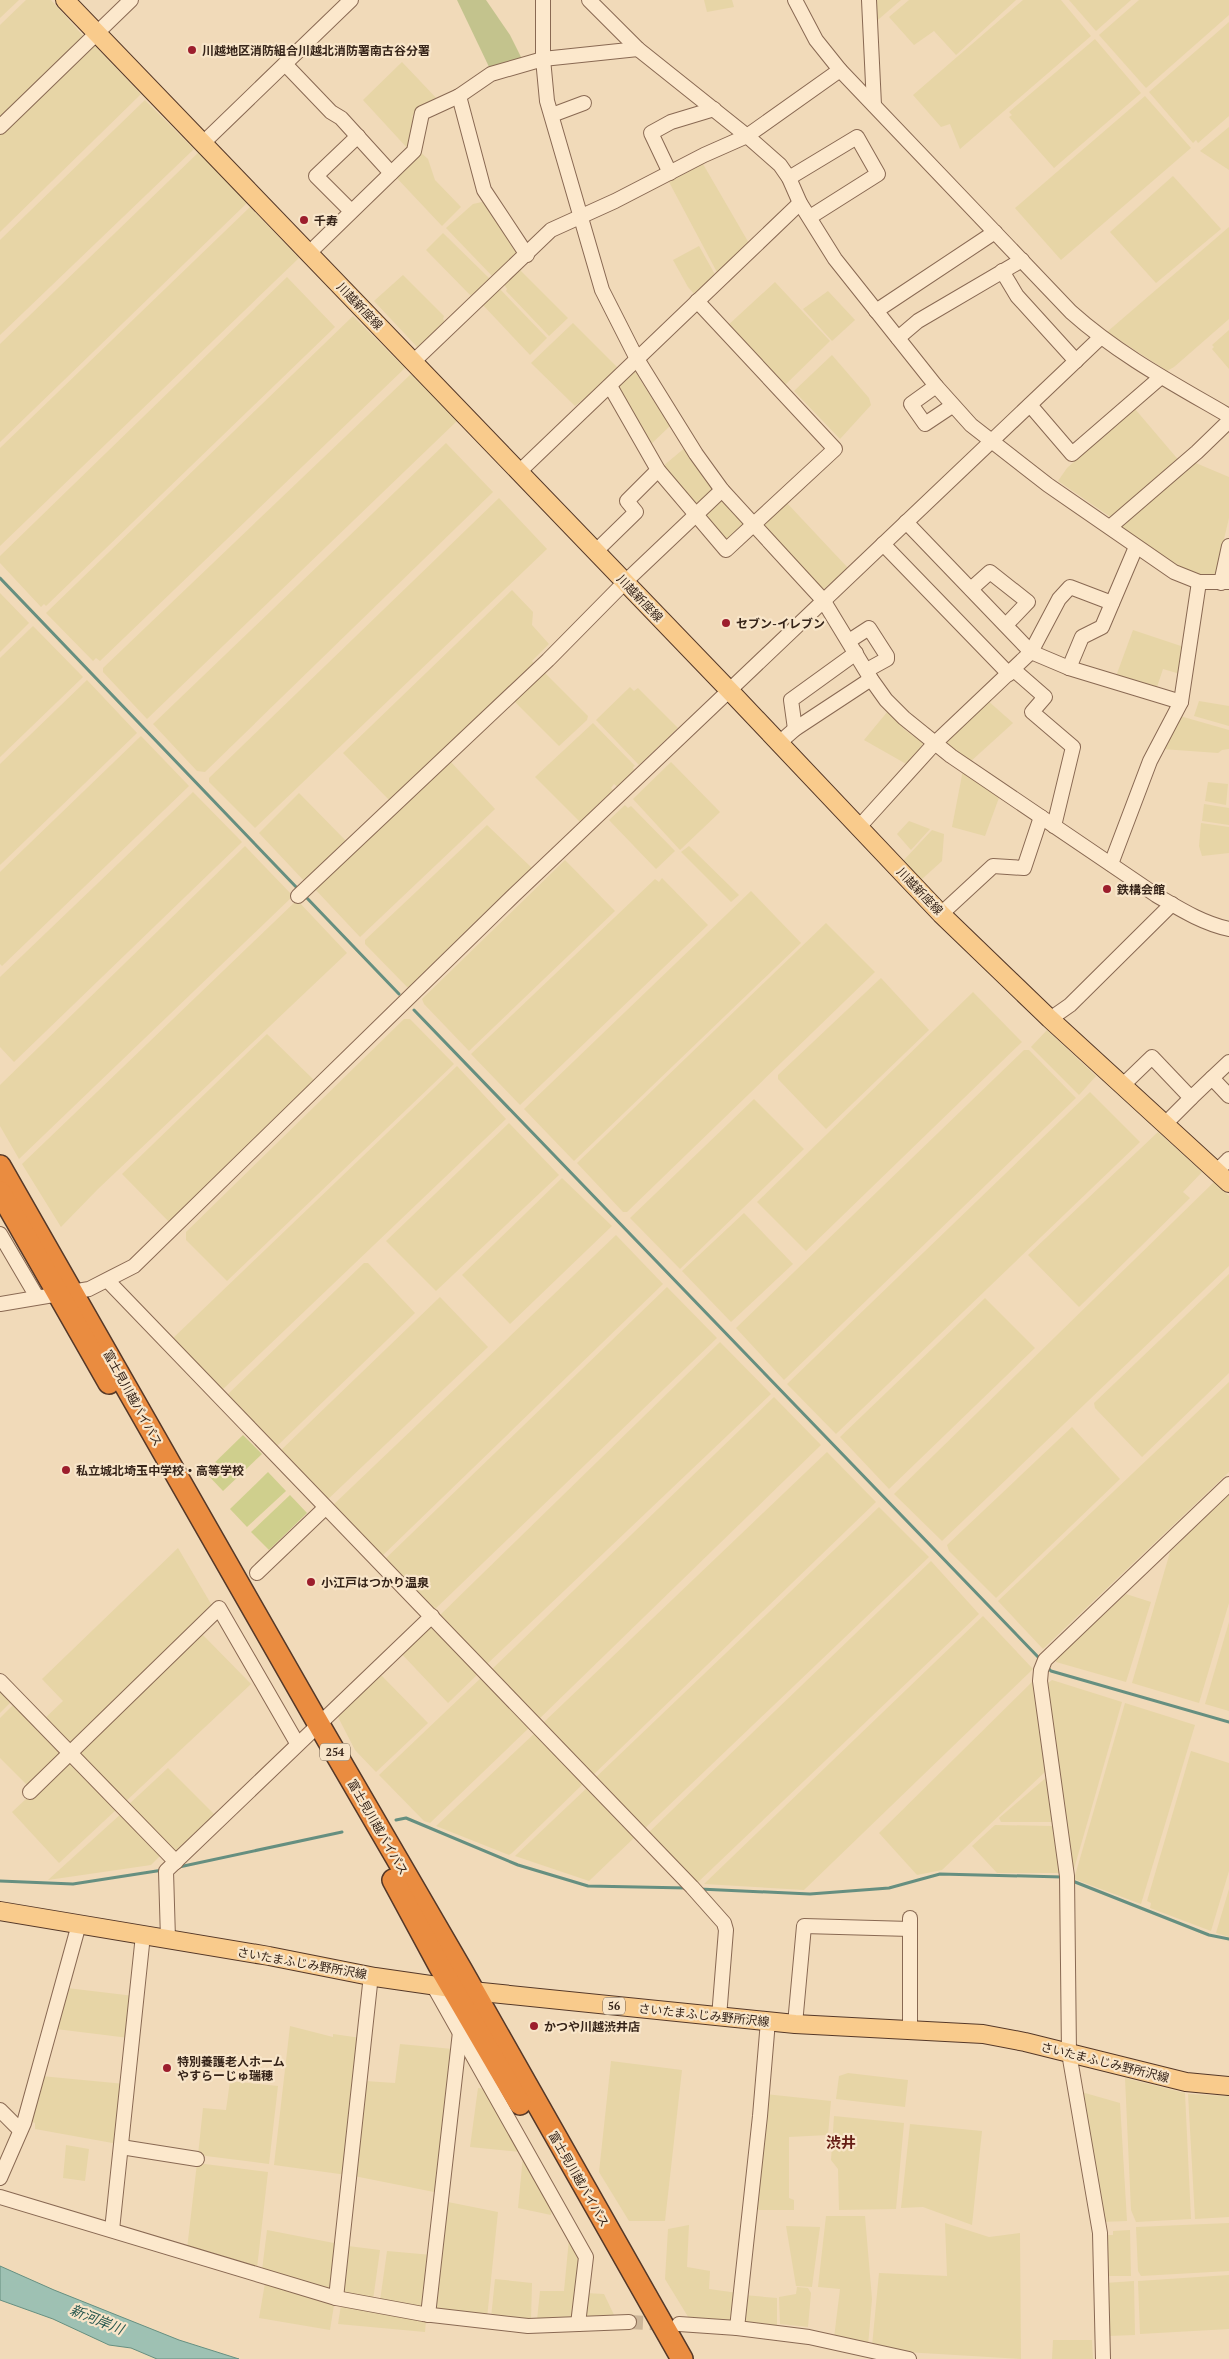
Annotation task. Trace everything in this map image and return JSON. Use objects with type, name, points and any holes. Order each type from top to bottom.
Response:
[{"type":"highway","name":"富士見川越バイパス","points":[[0,1166],[56,1294]]},
{"type":"highway","name":"富士見川越バイパス","points":[[0,1192],[56,1294],[452,1988],[668,2340],[682,2359]]},
{"type":"main road","name":"川越新座線","points":[[65,0],[728,689],[941,914],[1050,1019],[1165,1124],[1225,1171]]},
{"type":"main road","name":"さいたまふじみ野所沢線","points":[[0,1911],[452,1988],[795,2024],[982,2034],[1186,2082],[1229,2086]]},
{"type":"street","points":[[0,127],[131,0]]},
{"type":"street","points":[[203,143],[351,0]]},
{"type":"street","points":[[543,0],[543,59],[547,100],[579,218],[602,290],[637,359],[696,454],[722,490],[823,600],[886,700],[904,718],[935,743],[1041,817],[1184,913],[1212,925],[1229,929]]},
{"type":"street","points":[[589,0],[638,49],[748,136],[780,165],[789,178],[800,203],[835,259],[952,406],[991,441],[1048,485],[1174,572],[1199,582],[1225,582],[1229,546]]},
{"type":"street","points":[[795,0],[816,40],[840,70],[1071,312],[1100,338],[1229,416]]},
{"type":"street","points":[[869,0],[874,105]]},
{"type":"street","points":[[309,253],[414,151],[422,113],[459,96],[491,74],[543,59],[638,49]]},
{"type":"street","points":[[285,64],[331,112],[341,118],[391,173]]},
{"type":"street","points":[[413,362],[551,230],[748,136],[840,70]]},
{"type":"street","points":[[459,96],[484,190],[527,255]]},
{"type":"street","points":[[552,115],[584,103]]},
{"type":"street","points":[[670,173],[651,133],[672,122],[714,109]]},
{"type":"street","points":[[351,211],[316,176],[358,136]]},
{"type":"street","points":[[789,178],[857,137],[878,174],[810,217]]},
{"type":"street","points":[[519,472],[800,203]]},
{"type":"street","points":[[876,311],[995,232]]},
{"type":"street","points":[[898,338],[918,321],[1022,260]]},
{"type":"street","points":[[1002,271],[1017,296],[1076,361]]},
{"type":"street","points":[[610,386],[658,470],[726,550],[835,449],[698,302]]},
{"type":"street","points":[[0,1304],[108,1282],[134,1266],[164,1239],[513,896],[728,689],[1100,338]]},
{"type":"street","points":[[1030,405],[1072,454],[1162,377]]},
{"type":"street","points":[[936,386],[910,404],[925,424],[952,406]]},
{"type":"street","points":[[1110,527],[1197,452],[1229,421]]},
{"type":"street","points":[[595,552],[636,512],[627,502],[658,470]]},
{"type":"street","points":[[298,896],[548,660],[625,582],[722,490]]},
{"type":"street","points":[[906,522],[1031,652],[1069,668],[1181,702]]},
{"type":"street","points":[[883,544],[1012,672],[1045,697],[1032,712],[1073,748],[1054,826]]},
{"type":"street","points":[[1069,668],[1082,638],[1102,628],[1136,547]]},
{"type":"street","points":[[971,589],[990,572],[1028,602],[1006,624]]},
{"type":"street","points":[[1111,864],[1150,760],[1181,702],[1199,582]]},
{"type":"street","points":[[859,827],[935,743],[1031,652],[1059,599],[1070,587],[1112,603]]},
{"type":"street","points":[[779,743],[887,659],[883,649],[869,628],[852,647],[790,700],[795,729]]},
{"type":"street","points":[[941,914],[992,866],[1024,868],[1041,817]]},
{"type":"street","points":[[1050,1019],[1070,1005],[1172,904]]},
{"type":"street","points":[[1123,1085],[1152,1057],[1191,1098]]},
{"type":"street","points":[[1165,1124],[1229,1062]]},
{"type":"street","points":[[1212,1078],[1229,1096]]},
{"type":"street","points":[[0,1234],[56,1294]]},
{"type":"street","points":[[108,1282],[325,1508],[432,1616],[692,1887],[724,1923],[726,1930],[719,2017]]},
{"type":"street","points":[[1103,2359],[1098,2224],[1069,2053],[1067,1876],[1040,1681],[1041,1670],[1045,1660],[1229,1484]]},
{"type":"street","points":[[257,1573],[325,1508]]},
{"type":"street","points":[[30,1792],[219,1608],[308,1733]]},
{"type":"street","points":[[168,1939],[166,1872],[308,1733],[432,1616]]},
{"type":"street","points":[[0,1681],[176,1862]]},
{"type":"street","points":[[0,2178],[19,2129],[24,2123],[79,1924]]},
{"type":"street","points":[[795,2024],[804,1926],[910,1924],[910,2031]]},
{"type":"street","points":[[112,2230],[143,1935]]},
{"type":"street","points":[[336,2298],[370,1975]]},
{"type":"street","points":[[428,2315],[460,2032],[452,1988]]},
{"type":"street","points":[[737,2328],[760,2116],[768,2021]]},
{"type":"street","points":[[460,2032],[586,2257],[578,2324]]},
{"type":"street","points":[[0,2110],[19,2129]]},
{"type":"street","points":[[121,2148],[197,2159]]},
{"type":"street","points":[[0,2197],[336,2298],[428,2315],[528,2326],[629,2322]]},
{"type":"street","points":[[668,2340],[737,2328],[810,2337],[909,2359]]},
{"type":"shaded area","points":[[0,0],[19,0],[0,18]]},
{"type":"shaded area","points":[[26,0],[51,0],[86,39],[0,123],[0,25]]},
{"type":"shaded area","points":[[704,0],[732,0],[734,7],[707,12]]},
{"type":"shaded area","points":[[871,0],[901,0],[872,25]]},
{"type":"shaded area","points":[[909,0],[1016,0],[956,55],[934,31],[914,45],[889,17]]},
{"type":"shaded area","points":[[1023,0],[1061,0],[1091,36],[960,149],[950,124],[941,127],[913,95]]},
{"type":"shaded area","points":[[1069,0],[1131,0],[1096,31]]},
{"type":"shaded area","points":[[1139,0],[1229,0],[1229,15],[1146,88],[1099,35]]},
{"type":"shaded area","points":[[1229,22],[1229,116],[1198,143],[1196,140],[1193,143],[1149,92]]},
{"type":"shaded area","points":[[1095,39],[1141,93],[1054,168],[1009,117],[1012,115],[1009,112]]},
{"type":"shaded area","points":[[93,44],[141,94],[0,232],[0,133]]},
{"type":"shaded area","points":[[402,62],[439,101],[412,116],[416,121],[409,150],[363,100]]},
{"type":"shaded area","points":[[1145,96],[1191,148],[1061,260],[1015,208]]},
{"type":"shaded area","points":[[145,100],[194,149],[0,335],[0,240]]},
{"type":"shaded area","points":[[1229,127],[1229,170],[1200,151]]},
{"type":"shaded area","points":[[200,151],[248,202],[0,442],[0,344]]},
{"type":"shaded area","points":[[419,151],[428,159],[435,180],[461,207],[442,226],[394,175]]},
{"type":"shaded area","points":[[703,164],[750,245],[719,276],[669,182]]},
{"type":"shaded area","points":[[1173,176],[1221,229],[1156,283],[1110,232]]},
{"type":"shaded area","points":[[488,203],[521,255],[493,277],[446,228],[473,204]]},
{"type":"shaded area","points":[[250,207],[299,258],[0,546],[0,448]]},
{"type":"shaded area","points":[[1229,227],[1229,319],[1174,367],[1167,371],[1107,332]]},
{"type":"shaded area","points":[[443,233],[492,281],[474,299],[426,250]]},
{"type":"shaded area","points":[[699,246],[717,278],[697,297],[688,287],[673,260]]},
{"type":"shaded area","points":[[518,268],[568,318],[549,336],[506,291],[507,289],[502,281]]},
{"type":"shaded area","points":[[403,275],[444,316],[443,319],[446,323],[420,350],[374,301]]},
{"type":"shaded area","points":[[287,277],[335,327],[46,606],[44,604],[41,607],[0,563],[0,556]]},
{"type":"shaded area","points":[[775,282],[830,341],[782,388],[726,327]]},
{"type":"shaded area","points":[[498,287],[547,338],[530,355],[481,303]]},
{"type":"shaded area","points":[[828,291],[855,320],[832,341],[803,309]]},
{"type":"shaded area","points":[[353,316],[405,368],[100,661],[96,658],[93,661],[46,613]]},
{"type":"shaded area","points":[[573,323],[617,367],[616,373],[575,406],[531,363]]},
{"type":"shaded area","points":[[1229,330],[1229,369],[1212,349],[1214,347],[1212,345]]},
{"type":"shaded area","points":[[832,355],[869,398],[871,405],[840,439],[794,391]]},
{"type":"shaded area","points":[[634,370],[670,426],[649,446],[617,391],[619,388],[617,384]]},
{"type":"shaded area","points":[[411,374],[457,421],[147,719],[103,672],[103,668]]},
{"type":"shaded area","points":[[1135,409],[1181,463],[1112,518],[1058,481],[1067,468]]},
{"type":"shaded area","points":[[446,443],[493,492],[205,772],[197,771],[153,724]]},
{"type":"shaded area","points":[[687,446],[715,489],[696,507],[662,467]]},
{"type":"shaded area","points":[[1191,461],[1229,477],[1229,518],[1216,573],[1211,576],[1194,574],[1181,569],[1122,527],[1121,522]]},
{"type":"shaded area","points":[[499,498],[547,549],[255,828],[209,782],[209,778]]},
{"type":"shaded area","points":[[721,498],[746,524],[728,544],[700,513]]},
{"type":"shaded area","points":[[786,502],[848,568],[824,589],[820,588],[763,527],[764,523]]},
{"type":"shaded area","points":[[512,590],[533,612],[532,625],[549,644],[532,661],[536,666],[392,803],[343,753]]},
{"type":"shaded area","points":[[0,593],[29,623],[0,652]]},
{"type":"shaded area","points":[[33,626],[83,677],[0,757],[0,658]]},
{"type":"shaded area","points":[[1133,630],[1184,647],[1180,674],[1163,669],[1156,690],[1115,679]]},
{"type":"shaded area","points":[[543,671],[588,716],[587,720],[559,746],[511,698]]},
{"type":"shaded area","points":[[87,680],[137,733],[0,865],[0,764]]},
{"type":"shaded area","points":[[630,687],[634,691],[638,688],[678,728],[639,765],[596,720]]},
{"type":"shaded area","points":[[987,700],[1013,723],[970,762],[945,744],[946,740]]},
{"type":"shaded area","points":[[1199,701],[1229,706],[1229,726],[1194,716]]},
{"type":"shaded area","points":[[888,711],[905,730],[923,743],[922,749],[908,765],[864,740]]},
{"type":"shaded area","points":[[1180,716],[1229,730],[1229,749],[1218,753],[1162,749]]},
{"type":"shaded area","points":[[593,723],[635,766],[633,767],[634,770],[618,787],[614,784],[611,788],[613,790],[580,822],[535,777]]},
{"type":"shaded area","points":[[141,736],[189,786],[2,966],[0,964],[0,872]]},
{"type":"shaded area","points":[[448,759],[495,809],[360,937],[314,888]]},
{"type":"shaded area","points":[[671,762],[720,812],[680,850],[633,799]]},
{"type":"shaded area","points":[[963,770],[1000,795],[985,836],[952,827]]},
{"type":"shaded area","points":[[1208,782],[1228,784],[1226,805],[1205,801]]},
{"type":"shaded area","points":[[193,792],[242,842],[14,1062],[0,1047],[0,977]]},
{"type":"shaded area","points":[[299,793],[348,843],[307,884],[259,833]]},
{"type":"shaded area","points":[[1204,804],[1229,808],[1229,825],[1202,821]]},
{"type":"shaded area","points":[[625,805],[628,808],[631,806],[675,851],[656,869],[609,820]]},
{"type":"shaded area","points":[[909,821],[930,829],[911,850],[897,834]]},
{"type":"shaded area","points":[[1201,823],[1229,827],[1229,853],[1202,856],[1199,846]]},
{"type":"shaded area","points":[[487,825],[533,869],[409,989],[365,944],[365,940]]},
{"type":"shaded area","points":[[932,830],[944,834],[942,861],[922,879],[903,861]]},
{"type":"shaded area","points":[[245,846],[293,896],[19,1159],[0,1126],[0,1085]]},
{"type":"shaded area","points":[[689,846],[739,895],[731,902],[681,852]]},
{"type":"shaded area","points":[[565,860],[615,911],[469,1051],[424,1004],[422,999]]},
{"type":"shaded area","points":[[662,878],[708,925],[520,1105],[471,1054],[655,879],[659,882]]},
{"type":"shaded area","points":[[751,891],[801,943],[574,1161],[524,1109]]},
{"type":"shaded area","points":[[297,900],[347,953],[98,1189],[61,1227],[22,1164]]},
{"type":"shaded area","points":[[826,923],[875,972],[627,1212],[623,1212],[577,1163]]},
{"type":"shaded area","points":[[881,978],[929,1030],[826,1129],[778,1079],[778,1075]]},
{"type":"shaded area","points":[[973,992],[1022,1042],[806,1251],[757,1202]]},
{"type":"shaded area","points":[[404,1019],[410,1019],[454,1064],[227,1281],[186,1240],[186,1232]]},
{"type":"shaded area","points":[[1047,1030],[1096,1076],[1079,1095],[1031,1047]]},
{"type":"shaded area","points":[[267,1034],[316,1082],[171,1224],[122,1174]]},
{"type":"shaded area","points":[[1024,1050],[1029,1050],[1076,1098],[784,1380],[736,1328]]},
{"type":"shaded area","points":[[457,1066],[506,1119],[220,1392],[171,1340]]},
{"type":"shaded area","points":[[1090,1092],[1140,1142],[836,1434],[787,1384]]},
{"type":"shaded area","points":[[754,1099],[804,1149],[680,1269],[630,1218]]},
{"type":"shaded area","points":[[509,1123],[559,1175],[436,1291],[386,1241]]},
{"type":"shaded area","points":[[1158,1132],[1202,1172],[1183,1192],[1190,1198],[1079,1307],[1028,1255]]},
{"type":"shaded area","points":[[562,1178],[612,1226],[510,1324],[462,1275]]},
{"type":"shaded area","points":[[1214,1182],[1229,1196],[1229,1266],[942,1541],[894,1494]]},
{"type":"shaded area","points":[[744,1213],[793,1264],[731,1322],[682,1271]]},
{"type":"shaded area","points":[[616,1235],[663,1284],[379,1559],[331,1507]]},
{"type":"shaded area","points":[[364,1263],[368,1263],[415,1313],[274,1449],[225,1397]]},
{"type":"shaded area","points":[[1229,1274],[1229,1373],[1142,1457],[1095,1408],[1094,1403]]},
{"type":"shaded area","points":[[667,1287],[717,1338],[431,1613],[382,1562]]},
{"type":"shaded area","points":[[440,1297],[488,1347],[325,1502],[278,1453]]},
{"type":"shaded area","points":[[985,1298],[1035,1348],[889,1489],[840,1437]]},
{"type":"shaded area","points":[[720,1342],[771,1394],[484,1667],[437,1618]]},
{"type":"shaded area","points":[[1229,1382],[1229,1472],[1043,1649],[998,1601]]},
{"type":"shaded area","points":[[774,1397],[821,1445],[536,1722],[489,1672]]},
{"type":"shaded area","points":[[1072,1427],[1120,1479],[996,1598],[949,1551],[947,1545]]},
{"type":"shaded area","points":[[827,1452],[876,1502],[590,1778],[542,1727],[544,1722]]},
{"type":"shaded area","points":[[1229,1494],[1229,1603],[1199,1703],[1132,1683],[1170,1552]]},
{"type":"shaded area","points":[[879,1507],[929,1557],[641,1832],[593,1780]]},
{"type":"shaded area","points":[[178,1548],[214,1609],[71,1749],[42,1721],[63,1701],[42,1679]]},
{"type":"shaded area","points":[[931,1561],[979,1614],[695,1885],[645,1836]]},
{"type":"shaded area","points":[[1126,1594],[1151,1602],[1126,1682],[1056,1662],[1056,1659]]},
{"type":"shaded area","points":[[983,1616],[1033,1669],[804,1890],[704,1884]]},
{"type":"shaded area","points":[[1229,1622],[1229,1711],[1205,1704]]},
{"type":"shaded area","points":[[429,1623],[480,1672],[448,1703],[399,1651]]},
{"type":"shaded area","points":[[200,1632],[251,1684],[125,1802],[75,1752]]},
{"type":"shaded area","points":[[380,1674],[428,1723],[376,1772],[355,1750],[338,1717]]},
{"type":"shaded area","points":[[484,1675],[532,1725],[430,1823],[424,1821],[379,1775]]},
{"type":"shaded area","points":[[1035,1679],[1047,1770],[942,1870],[917,1875],[879,1833]]},
{"type":"shaded area","points":[[1052,1680],[1122,1702],[1072,1876],[1053,1739],[1048,1683]]},
{"type":"shaded area","points":[[0,1684],[14,1699],[0,1713]]},
{"type":"shaded area","points":[[16,1702],[66,1753],[30,1788],[0,1758],[0,1718]]},
{"type":"shaded area","points":[[1125,1703],[1195,1725],[1141,1904],[1074,1879]]},
{"type":"shaded area","points":[[536,1732],[585,1782],[512,1853],[509,1855],[436,1826]]},
{"type":"shaded area","points":[[1191,1751],[1229,1763],[1229,1871],[1211,1931],[1150,1908],[1151,1903],[1147,1901]]},
{"type":"shaded area","points":[[70,1758],[117,1809],[59,1863],[12,1812]]},
{"type":"shaded area","points":[[168,1768],[217,1817],[176,1858],[126,1807]]},
{"type":"shaded area","points":[[1048,1776],[1053,1822],[1001,1822],[999,1818]]},
{"type":"shaded area","points":[[589,1786],[636,1836],[589,1881],[515,1856]]},
{"type":"shaded area","points":[[122,1813],[161,1855],[151,1865],[48,1880]]},
{"type":"shaded area","points":[[995,1825],[1053,1826],[1060,1873],[997,1873],[972,1846]]},
{"type":"shaded area","points":[[1229,1889],[1229,1937],[1216,1933]]},
{"type":"shaded area","points":[[67,1988],[134,1996],[129,2038],[56,2029]]},
{"type":"shaded area","points":[[290,2026],[333,2037],[333,2034],[361,2038],[347,2175],[274,2165]]},
{"type":"shaded area","points":[[400,2044],[453,2049],[439,2193],[354,2176],[365,2081],[395,2083]]},
{"type":"shaded area","points":[[611,2061],[682,2070],[665,2221],[629,2221],[599,2172]]},
{"type":"shaded area","points":[[848,2073],[908,2080],[905,2107],[836,2099],[839,2076]]},
{"type":"shaded area","points":[[41,2076],[125,2084],[118,2144],[35,2129],[35,2123],[29,2121]]},
{"type":"shaded area","points":[[1125,2078],[1185,2093],[1191,2219],[1136,2222],[1131,2210]]},
{"type":"shaded area","points":[[230,2081],[278,2086],[269,2164],[198,2155],[203,2108],[226,2110]]},
{"type":"shaded area","points":[[478,2088],[486,2089],[521,2152],[470,2147]]},
{"type":"shaded area","points":[[1078,2091],[1120,2103],[1127,2221],[1101,2222]]},
{"type":"shaded area","points":[[765,2094],[831,2101],[828,2135],[789,2137],[789,2198],[794,2200],[794,2210],[759,2210],[753,2205]]},
{"type":"shaded area","points":[[1188,2094],[1229,2096],[1229,2217],[1195,2219]]},
{"type":"shaded area","points":[[834,2116],[904,2123],[896,2209],[839,2210],[838,2169],[831,2160]]},
{"type":"shaded area","points":[[910,2124],[982,2131],[972,2225],[923,2207],[901,2208]]},
{"type":"shaded area","points":[[66,2145],[89,2149],[85,2181],[63,2178]]},
{"type":"shaded area","points":[[523,2156],[552,2209],[551,2215],[518,2208]]},
{"type":"shaded area","points":[[197,2163],[268,2172],[257,2268],[187,2249]]},
{"type":"shaded area","points":[[443,2201],[498,2212],[487,2318],[432,2310]]},
{"type":"shaded area","points":[[826,2216],[865,2216],[872,2299],[868,2346],[834,2338],[840,2289],[818,2287]]},
{"type":"shaded area","points":[[945,2223],[989,2237],[1020,2233],[1021,2359],[905,2352],[872,2346],[879,2273],[947,2276]]},
{"type":"shaded area","points":[[1229,2223],[1229,2271],[1141,2276],[1138,2271],[1136,2227]]},
{"type":"shaded area","points":[[689,2225],[687,2267],[710,2271],[709,2289],[738,2293],[734,2324],[690,2320],[665,2279],[668,2229]]},
{"type":"shaded area","points":[[786,2226],[820,2227],[812,2287],[796,2286]]},
{"type":"shaded area","points":[[267,2230],[339,2244],[334,2287],[330,2290],[262,2270]]},
{"type":"shaded area","points":[[1130,2230],[1131,2276],[1105,2276],[1104,2235],[1113,2235],[1113,2231]]},
{"type":"shaded area","points":[[569,2239],[584,2259],[577,2319],[537,2320],[540,2291],[564,2291]]},
{"type":"shaded area","points":[[348,2246],[380,2250],[373,2300],[342,2294]]},
{"type":"shaded area","points":[[387,2251],[432,2255],[426,2310],[380,2301]]},
{"type":"shaded area","points":[[1229,2275],[1229,2329],[1140,2334],[1138,2281]]},
{"type":"shaded area","points":[[495,2279],[532,2283],[531,2321],[491,2318]]},
{"type":"shaded area","points":[[1134,2281],[1135,2335],[1108,2336],[1105,2283]]},
{"type":"shaded area","points":[[265,2283],[334,2305],[330,2330],[259,2318]]},
{"type":"shaded area","points":[[797,2287],[808,2288],[811,2293],[808,2327],[780,2324],[779,2297],[796,2294]]},
{"type":"shaded area","points":[[585,2293],[604,2294],[615,2317],[582,2317]]},
{"type":"shaded area","points":[[744,2295],[777,2298],[777,2329],[741,2325]]},
{"type":"shaded area","points":[[341,2305],[426,2321],[425,2332],[338,2324]]},
{"type":"shaded area","points":[[1053,2340],[1092,2340],[1093,2359],[1052,2359]]},
{"type":"green space","points":[[457,0],[486,0],[510,35],[523,61],[491,71]]},
{"type":"green space","points":[[243,1435],[262,1454],[223,1491],[205,1472]]},
{"type":"green space","points":[[268,1472],[286,1491],[247,1527],[230,1509]]},
{"type":"green space","points":[[290,1495],[307,1513],[269,1550],[251,1532]]},
{"type":"water","name":"新河岸川","points":[[0,2266],[54,2290],[179,2340],[239,2359],[157,2359],[131,2348],[109,2345],[53,2319],[0,2300]]},
{"type":"waterway","points":[[0,578],[299,890]]},
{"type":"waterway","points":[[305,896],[399,994]]},
{"type":"waterway","points":[[414,1010],[1040,1659]]},
{"type":"waterway","points":[[1046,1666],[1051,1671],[1229,1722]]},
{"type":"waterway","points":[[396,1820],[406,1818],[518,1865],[588,1886],[687,1888]]},
{"type":"waterway","points":[[179,1867],[342,1832]]},
{"type":"waterway","points":[[0,1881],[73,1884],[163,1870]]},
{"type":"waterway","points":[[699,1889],[810,1894],[889,1888],[940,1874],[1062,1877]]},
{"type":"waterway","points":[[1070,1880],[1209,1935],[1229,1939]]},
{"type":"tunnel","points":[[629,2322],[668,2324]]},
{"type":"place","name":"川越地区消防組合川越北消防署南古谷分署","points":[[192,50]]},
{"type":"place","name":"千寿","points":[[304,220]]},
{"type":"place","name":"セブン-イレブン","points":[[726,623]]},
{"type":"place","name":"鉄構会館","points":[[1107,889]]},
{"type":"place","name":"私立城北埼玉中学校・高等学校","points":[[66,1470]]},
{"type":"place","name":"小江戸はつかり温泉","points":[[311,1582]]},
{"type":"place","name":"かつや川越渋井店","points":[[534,2026]]},
{"type":"place","name":"特別養護老人ホーム やすらーじゅ瑞穂","points":[[167,2068]]},
{"type":"district","name":"渋井","points":[[841,2142]]}]
